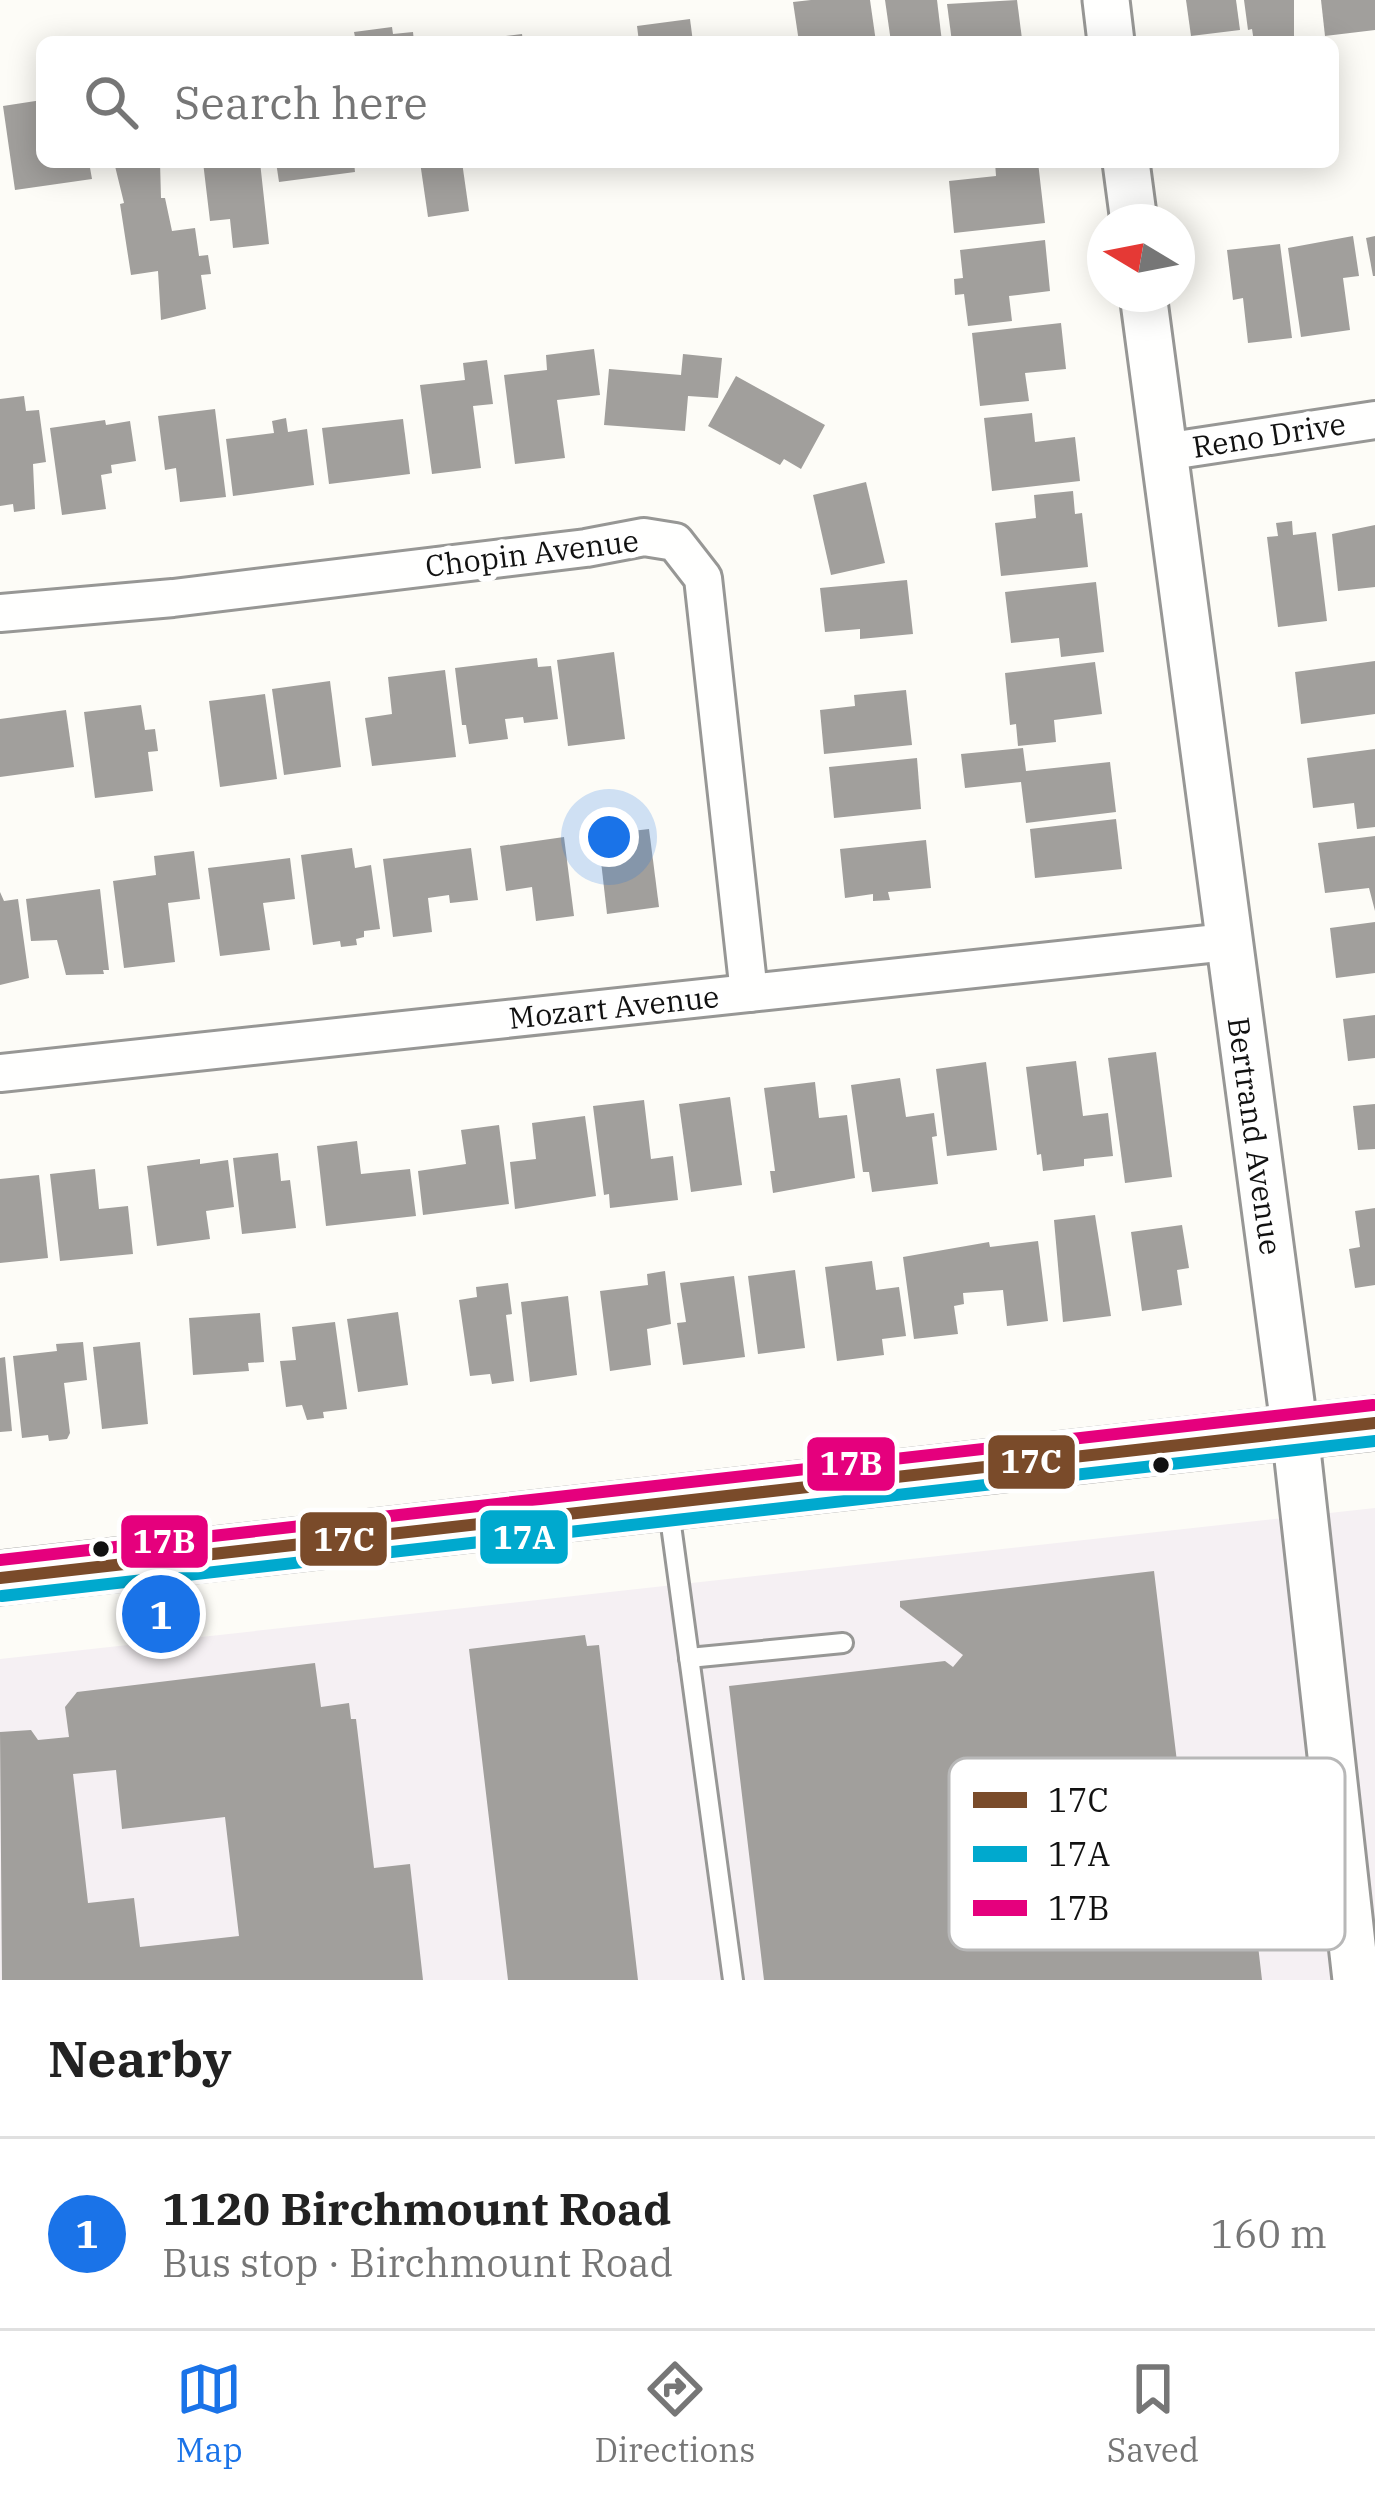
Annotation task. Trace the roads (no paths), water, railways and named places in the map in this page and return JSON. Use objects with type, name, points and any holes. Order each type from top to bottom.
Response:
[{"type":"main road","points":[[0,1578],[1375,1423]]},
{"type":"street","points":[[1106,0],[1110,36]]},
{"type":"street","points":[[1127,168],[1132,204]]},
{"type":"street","name":"Bertrand Avenue","points":[[1146,312],[1295,1432],[1331,1758]]},
{"type":"street","name":"Reno Drive","points":[[1164,452],[1375,420]]},
{"type":"street","name":"Chopin Avenue","points":[[0,613],[173,598],[644,537],[675,542],[703,578],[749,993]]},
{"type":"street","name":"Mozart Avenue","points":[[0,1073],[1227,941]]},
{"type":"street","name":"Bertrand Avenue","points":[[1345,1880],[1356,1980]]},
{"type":"lane","points":[[668,1503],[733,1980]]},
{"type":"lane","points":[[689,1658],[843,1643]]},
{"type":"place","name":"1120 Birchmount Road","points":[[161,1614]]}]
